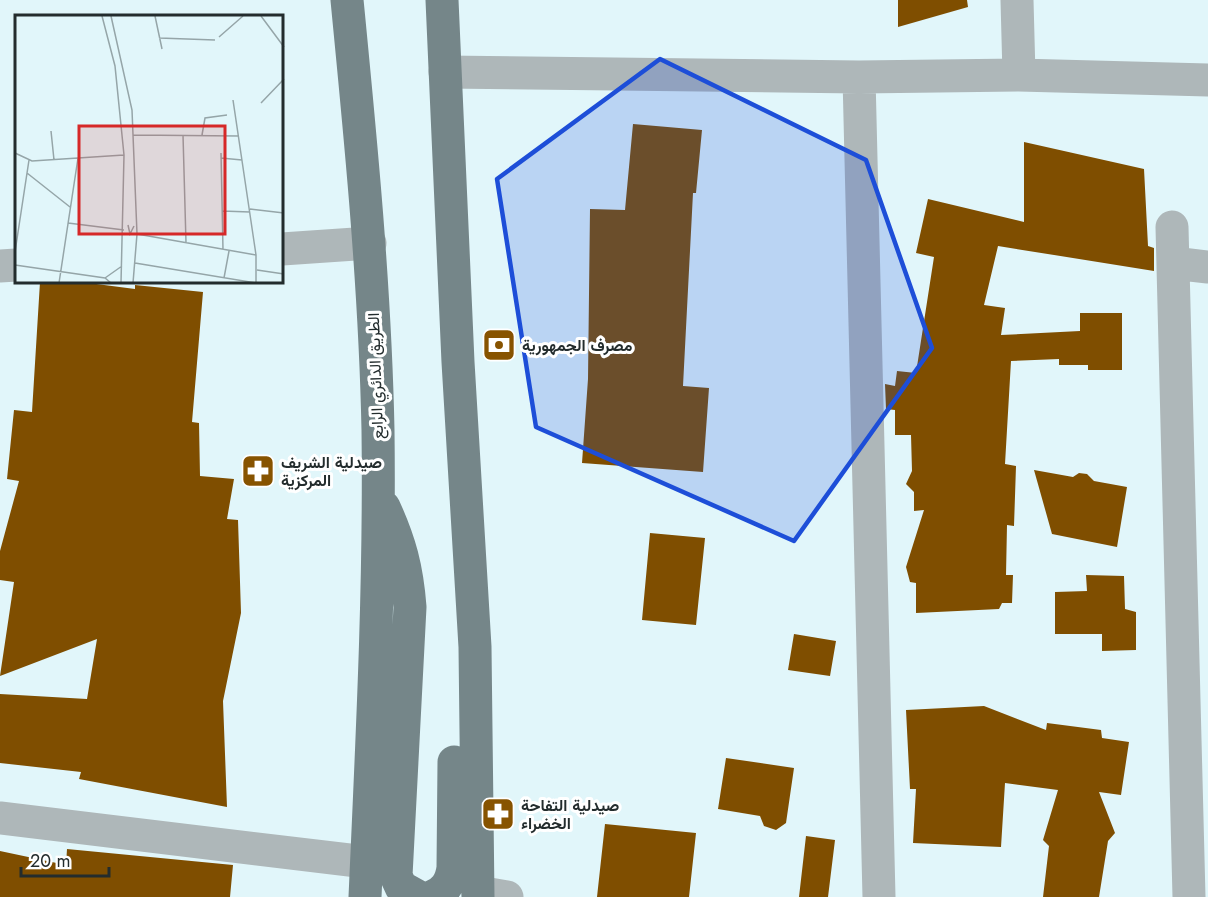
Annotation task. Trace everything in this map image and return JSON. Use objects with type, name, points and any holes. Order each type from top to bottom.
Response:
[{"type":"main road","name":"الطريق الدائري الرابع","points":[[347,0],[370,243],[378,494],[376,635],[365,897]]},
{"type":"main road","points":[[442,0],[488,895]]},
{"type":"main road","points":[[378,494],[400,543],[407,572],[410,607],[396,876],[402,887],[418,897]]},
{"type":"main road","points":[[431,897],[444,890],[451,880],[454,852],[454,713],[457,694],[475,667]]},
{"type":"street","points":[[1017,0],[1019,75]]},
{"type":"street","points":[[445,72],[859,77],[1019,75],[1208,80]]},
{"type":"street","points":[[859,77],[879,897]]},
{"type":"street","points":[[1172,227],[1196,708],[1189,897]]},
{"type":"street","points":[[284,249],[370,243]]},
{"type":"street","points":[[1173,263],[1208,267]]},
{"type":"street","points":[[0,266],[15,265]]},
{"type":"street","points":[[0,818],[366,862]]},
{"type":"highlighted area","points":[[660,59],[866,160],[932,348],[794,541],[536,427],[497,179]]},
{"type":"building","points":[[898,0],[967,0],[968,7],[898,27]]},
{"type":"building","points":[[633,124],[702,130],[696,193],[693,193],[683,386],[709,388],[703,472],[582,463],[588,379],[590,209],[625,210]]},
{"type":"building","points":[[1024,142],[1144,169],[1148,246],[1154,248],[1154,271],[998,246],[984,305],[1005,308],[1001,335],[1080,331],[1080,313],[1122,313],[1122,370],[1088,370],[1088,365],[1059,365],[1059,359],[1011,361],[1005,464],[1016,466],[1014,526],[1007,525],[1006,575],[1013,575],[1012,603],[1002,603],[999,609],[916,613],[916,583],[910,582],[906,567],[924,510],[914,511],[914,492],[906,484],[912,471],[911,435],[895,435],[895,410],[886,409],[885,384],[895,386],[897,371],[916,373],[934,257],[916,253],[928,199],[1024,222]]},
{"type":"building","points":[[40,284],[96,284],[135,289],[135,285],[203,292],[192,422],[199,423],[200,476],[234,479],[227,519],[238,520],[241,613],[223,701],[227,807],[79,779],[81,772],[0,763],[0,694],[87,699],[97,639],[0,676],[14,582],[0,580],[0,551],[19,481],[7,479],[14,410],[32,412]]},
{"type":"building","points":[[1034,470],[1073,477],[1079,473],[1087,474],[1094,481],[1127,487],[1117,547],[1052,534]]},
{"type":"building","points":[[650,533],[705,538],[696,625],[642,620]]},
{"type":"building","points":[[1086,575],[1124,576],[1125,609],[1136,612],[1136,650],[1102,651],[1102,634],[1055,634],[1055,592],[1087,591]]},
{"type":"building","points":[[794,634],[836,641],[830,676],[788,670]]},
{"type":"building","points":[[984,706],[1046,730],[1047,723],[1101,730],[1102,738],[1129,742],[1121,795],[1099,792],[1115,833],[1108,841],[1099,897],[1043,897],[1049,846],[1043,840],[1058,790],[1005,783],[1001,847],[913,843],[916,789],[910,789],[906,710]]},
{"type":"building","points":[[726,758],[794,768],[786,823],[776,830],[764,826],[760,816],[718,809]]},
{"type":"building","points":[[605,824],[696,833],[689,897],[597,897]]},
{"type":"building","points":[[806,836],[835,840],[828,897],[799,897]]},
{"type":"building","points":[[67,849],[233,865],[230,897],[0,897],[0,851],[66,865]]},
{"type":"place","name":"مصرف الجمهورية","points":[[499,345]]},
{"type":"place","name":"صيدلية الشريف المركزية","points":[[258,471]]},
{"type":"place","name":"صيدلية التفاحة الخضراء","points":[[498,814]]}]
